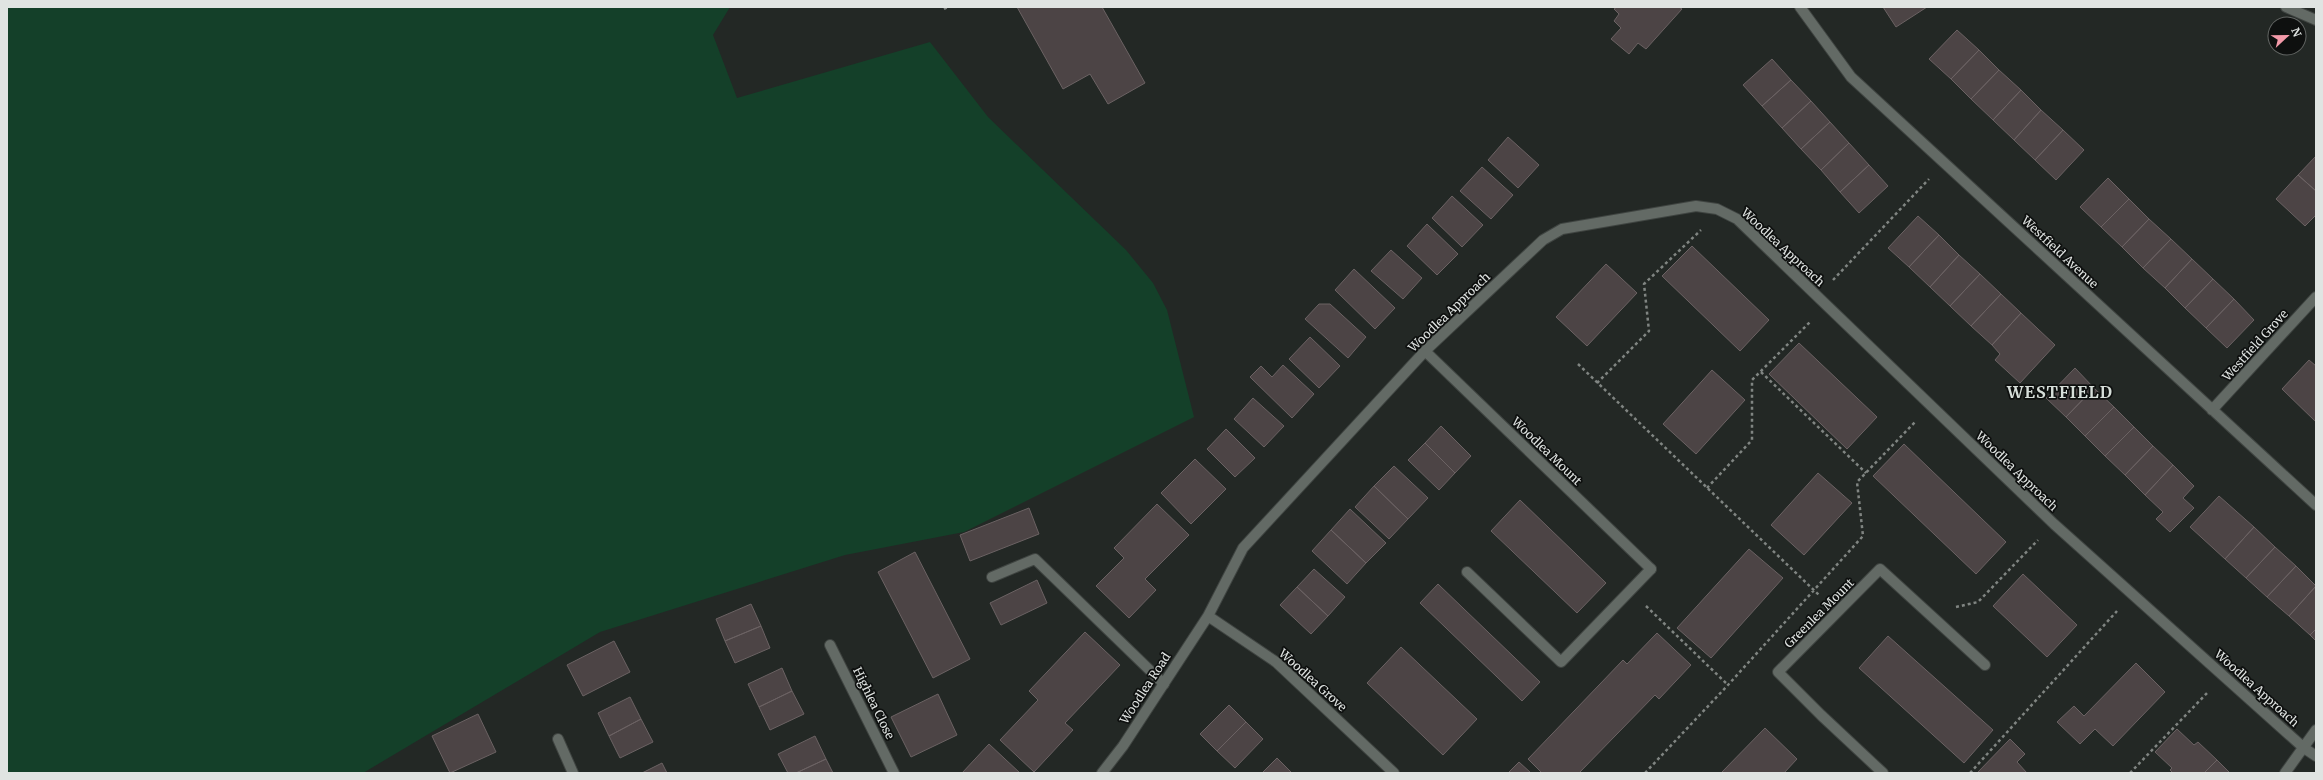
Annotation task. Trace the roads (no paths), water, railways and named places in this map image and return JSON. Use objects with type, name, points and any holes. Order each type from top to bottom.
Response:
[{"type":"street","name":"Westfield Avenue","points":[[1800,7],[1851,77],[2316,505]]},
{"type":"street","points":[[2286,7],[2316,20]]},
{"type":"street","name":"Woodlea Approach","points":[[1208,616],[1242,548],[1425,351],[1543,240],[1562,229],[1696,206],[1722,211],[1737,219],[1930,407],[2054,524],[2304,748],[2316,756]]},
{"type":"street","name":"Westfield Grove","points":[[2212,410],[2316,297]]},
{"type":"street","name":"Woodlea Mount","points":[[1425,351],[1651,569],[1560,662],[1467,572]]},
{"type":"street","points":[[992,577],[1035,559],[1164,684]]},
{"type":"street","name":"Greenlea Mount","points":[[1883,773],[1821,716],[1778,672],[1880,569],[1926,613],[1985,665]]},
{"type":"street","name":"Woodlea Road","points":[[1102,773],[1123,746],[1208,616]]},
{"type":"street","name":"Woodlea Grove","points":[[1208,616],[1276,662],[1394,773]]},
{"type":"street","name":"Highlea Close","points":[[830,645],[894,773]]},
{"type":"street","points":[[2285,773],[2316,730]]},
{"type":"street","points":[[558,739],[573,773]]},
{"type":"district","name":"WESTFIELD","points":[[2060,392]]}]
